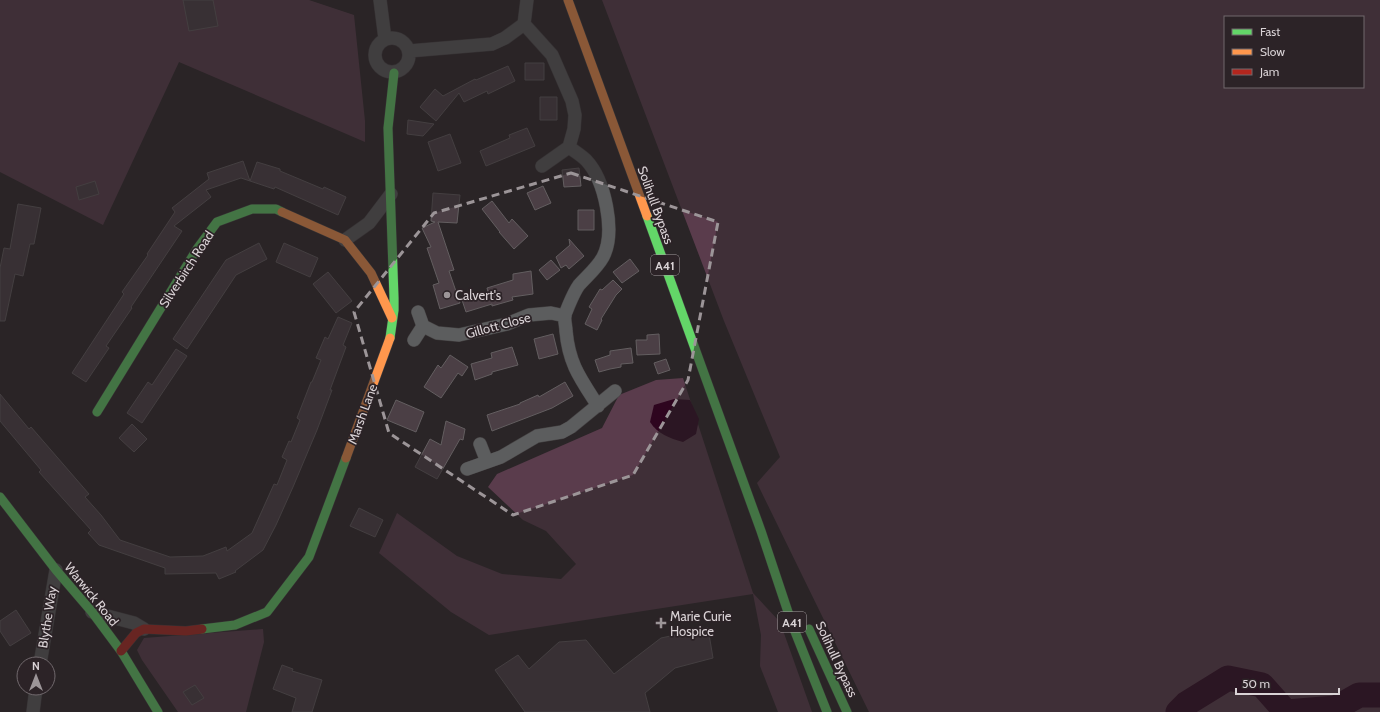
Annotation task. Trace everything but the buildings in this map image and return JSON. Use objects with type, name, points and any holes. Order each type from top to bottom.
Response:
[{"type":"main road","name":"Solihull Bypass","points":[[568,0],[761,531],[792,624],[827,712]]},
{"type":"main road","name":"Marsh Lane","points":[[144,629],[186,631],[234,624],[267,612],[309,557],[390,340],[394,298],[388,128],[394,73]]},
{"type":"main road","name":"Silverbirch Road","points":[[97,412],[197,249],[217,222],[252,209],[276,209],[344,240],[371,273],[393,319]]},
{"type":"main road","name":"Warwick Road","points":[[0,497],[56,570],[92,612],[121,651],[158,712]]},
{"type":"main road","name":"Solihull Bypass","points":[[761,531],[792,594]]},
{"type":"main road","name":"Solihull Bypass","points":[[806,623],[847,712]]},
{"type":"main road","points":[[121,651],[136,634],[144,629]]},
{"type":"street","points":[[380,0],[385,39]]},
{"type":"street","points":[[409,51],[492,44],[505,38],[524,24],[527,0]]},
{"type":"street","points":[[524,24],[552,55],[572,101],[575,115],[574,129],[569,147],[542,166]]},
{"type":"street","points":[[395,38],[404,42],[409,51],[409,60],[403,69],[394,73],[384,71],[376,64],[374,55],[377,45],[385,39],[395,38]]},
{"type":"street","points":[[569,147],[585,159],[596,174],[607,205],[607,244],[603,257],[593,271],[579,286],[564,316],[567,342],[572,362],[577,374],[598,406]]},
{"type":"street","points":[[344,240],[369,223],[391,194]]},
{"type":"street","points":[[414,340],[423,326],[418,312]]},
{"type":"street","name":"Gillott Close","points":[[423,326],[437,333],[459,335],[507,324],[529,315],[551,313],[564,316]]},
{"type":"street","points":[[467,469],[501,457],[537,436],[562,432],[571,427],[615,391]]},
{"type":"street","points":[[480,444],[487,462]]},
{"type":"street","name":"Blythe Way","points":[[41,656],[56,570]]},
{"type":"street","name":"Marsh Lane","points":[[92,612],[134,623],[144,629]]},
{"type":"street","points":[[33,712],[35,696]]},
{"type":"highlighted area","points":[[571,173],[718,222],[688,380],[633,475],[513,515],[389,433],[354,312],[434,213]]},
{"type":"shaded area","points":[[0,0],[309,0],[354,15],[365,121],[365,142],[179,62],[103,225],[0,172]]},
{"type":"shaded area","points":[[602,0],[1380,0],[1380,712],[869,712],[757,483],[780,457],[724,321]]},
{"type":"shaded area","points":[[683,378],[753,593],[780,622],[812,712],[778,712],[760,666],[761,635],[753,594],[489,635],[451,612],[379,553],[397,513],[457,556],[502,574],[561,579],[576,564],[546,531],[523,520],[488,487],[497,474],[602,428],[619,395],[656,380]]},
{"type":"shaded area","points":[[674,399],[690,400],[699,419],[696,434],[683,442],[664,435],[650,422],[654,405]]},
{"type":"shaded area","points":[[263,629],[264,642],[246,712],[178,712],[142,660],[137,650],[144,638]]},
{"type":"waterway","points":[[1178,712],[1186,704],[1228,678],[1262,685],[1286,712],[1336,708],[1359,695],[1380,695]]},
{"type":"traffic: fast","points":[[390,338],[394,298],[388,128],[394,73]]},
{"type":"traffic: fast","points":[[97,412],[197,249],[217,222],[252,209],[276,209],[282,212]]},
{"type":"traffic: fast","points":[[647,216],[761,531],[792,624],[827,712]]},
{"type":"traffic: fast","points":[[202,629],[235,625],[267,612],[309,557],[346,458]]},
{"type":"traffic: fast","points":[[0,497],[56,570],[92,612],[121,651],[158,712]]},
{"type":"traffic: fast","points":[[809,629],[847,712]]},
{"type":"traffic: slow","points":[[568,0],[647,216]]},
{"type":"traffic: slow","points":[[282,212],[345,240],[371,273],[392,318]]},
{"type":"traffic: slow","points":[[346,458],[390,338]]},
{"type":"traffic: jam","points":[[121,651],[136,633],[144,629],[186,631],[202,629]]},
{"type":"place","name":"Calvert's","points":[[447,295]]},
{"type":"place","name":"Marie Curie Hospice","points":[[661,623]]}]
